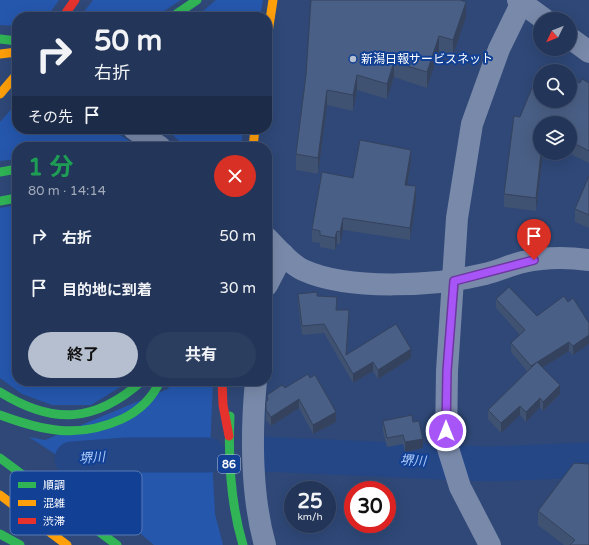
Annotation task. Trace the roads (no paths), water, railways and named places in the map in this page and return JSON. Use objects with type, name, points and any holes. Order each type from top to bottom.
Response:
[{"type":"main road","points":[[67,12],[75,0]]},
{"type":"main road","points":[[179,12],[197,0]]},
{"type":"main road","points":[[271,12],[273,0]]},
{"type":"main road","points":[[0,39],[12,40]]},
{"type":"main road","points":[[0,54],[12,53]]},
{"type":"main road","points":[[0,94],[12,80]]},
{"type":"main road","points":[[0,172],[12,170]]},
{"type":"main road","points":[[7,190],[12,189]]},
{"type":"main road","points":[[0,201],[12,199]]},
{"type":"main road","points":[[0,392],[36,411],[56,416],[90,413],[122,400],[137,386]]},
{"type":"main road","points":[[0,414],[48,430],[74,432],[99,429],[134,412],[151,398],[157,386]]},
{"type":"main road","points":[[222,386],[223,405],[229,436]]},
{"type":"main road","name":"86","points":[[231,386],[229,436],[231,493],[236,524],[243,545]]},
{"type":"main road","points":[[0,458],[17,471]]},
{"type":"main road","points":[[0,495],[10,502]]},
{"type":"main road","points":[[0,534],[20,545]]},
{"type":"main road","points":[[54,535],[67,545]]},
{"type":"main road","points":[[104,535],[117,545]]},
{"type":"street","points":[[490,545],[460,487],[446,442],[446,394],[457,218],[472,124],[499,49],[521,1],[535,12]]},
{"type":"street","points":[[577,43],[589,52]]},
{"type":"street","points":[[141,134],[153,142]]},
{"type":"street","points":[[272,243],[302,270],[339,282],[370,284],[454,281],[487,274],[522,262],[546,258],[589,260]]},
{"type":"street","points":[[272,275],[283,254]]},
{"type":"street","points":[[256,386],[253,434],[260,529],[264,545]]},
{"type":"waterway","name":"堺川","points":[[262,454],[488,464],[589,460]]},
{"type":"waterway","name":"堺川","points":[[72,459],[126,455],[208,455]]},
{"type":"place","name":"新潟日報サービスネット","points":[[353,59]]}]
